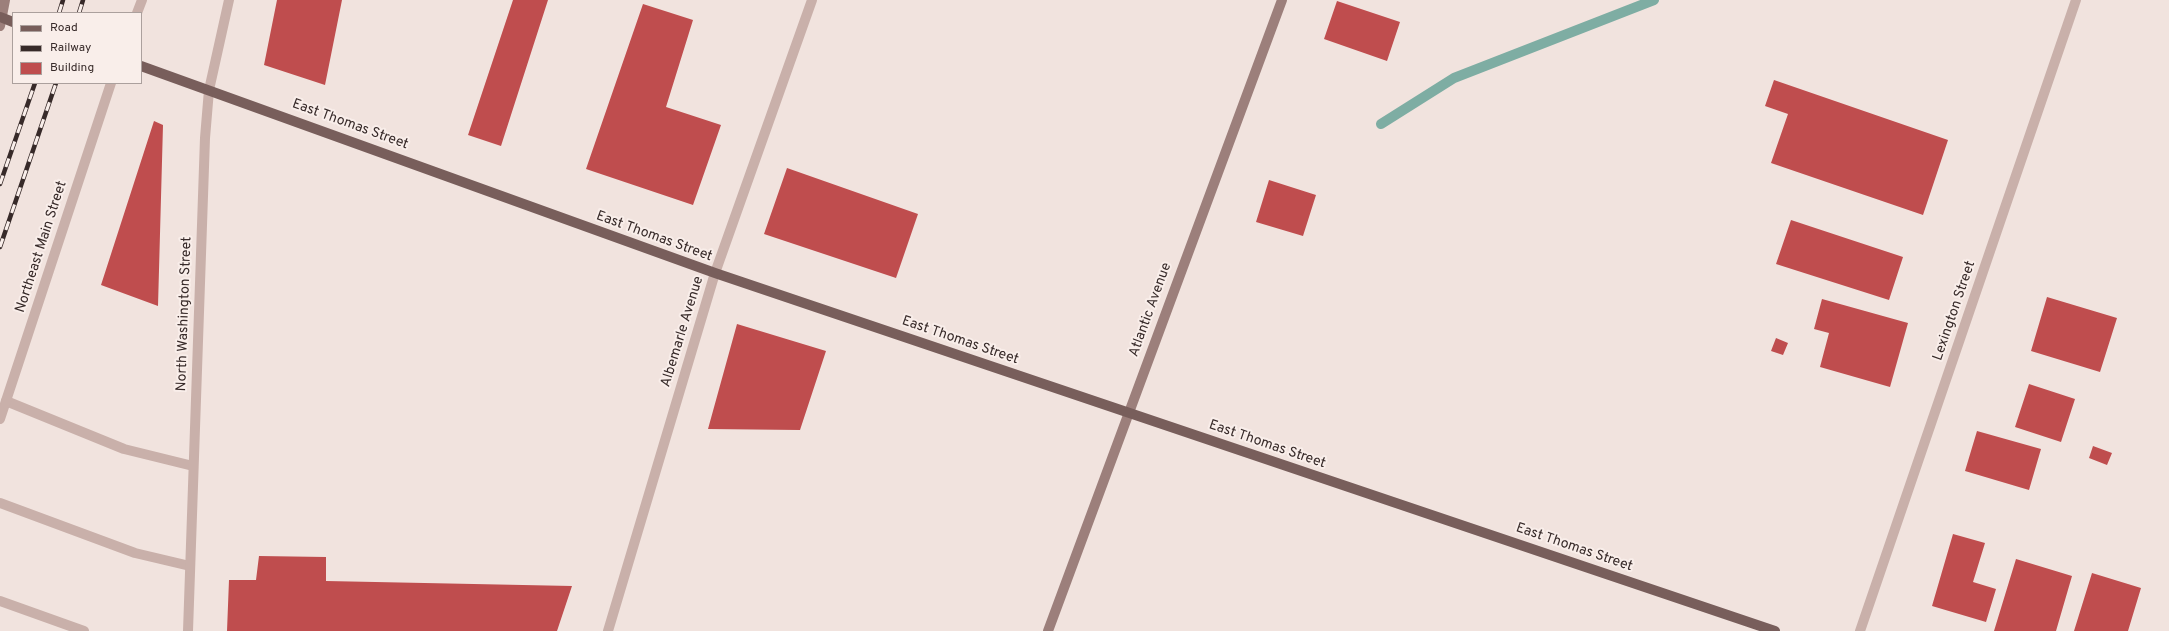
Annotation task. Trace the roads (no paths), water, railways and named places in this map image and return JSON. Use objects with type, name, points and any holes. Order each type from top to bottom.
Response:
[{"type":"main road","points":[[5,0],[1,21],[12,22]]},
{"type":"main road","name":"Atlantic Avenue","points":[[1048,631],[1282,0]]},
{"type":"main road","name":"East Thomas Street","points":[[142,66],[715,274],[1775,631]]},
{"type":"street","points":[[137,12],[142,0]]},
{"type":"street","name":"North Washington Street","points":[[188,631],[205,138],[209,90],[229,0]]},
{"type":"street","name":"Albemarle Avenue","points":[[608,631],[715,274],[812,0]]},
{"type":"street","name":"Lexington Street","points":[[1860,631],[2076,0]]},
{"type":"street","name":"Northeast Main Street","points":[[0,419],[110,84]]},
{"type":"street","points":[[6,401],[124,449],[194,466]]},
{"type":"street","points":[[0,504],[136,553],[190,566]]},
{"type":"street","points":[[0,601],[84,631]]},
{"type":"waterway","points":[[1381,124],[1454,78],[1654,0]]},
{"type":"railway","points":[[59,12],[63,0]]},
{"type":"railway","points":[[79,12],[83,0]]},
{"type":"railway","points":[[0,184],[35,84]]},
{"type":"railway","points":[[0,247],[56,84]]}]
